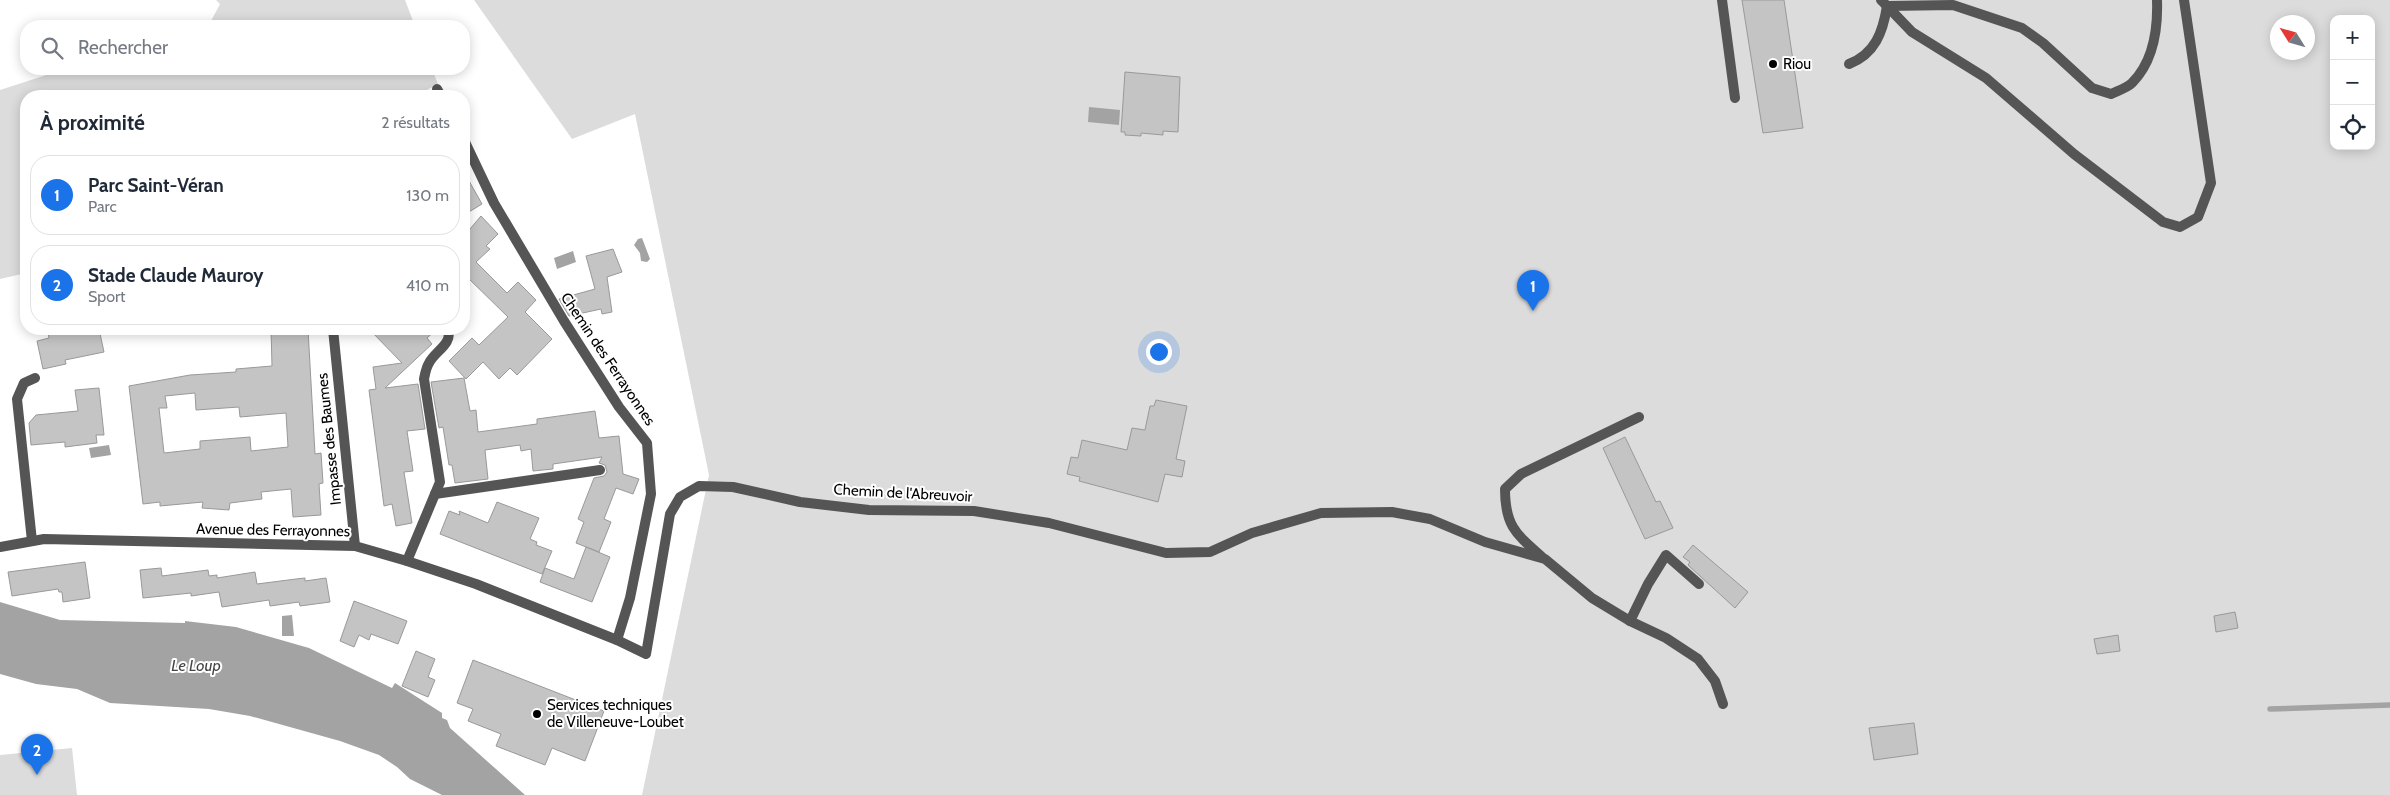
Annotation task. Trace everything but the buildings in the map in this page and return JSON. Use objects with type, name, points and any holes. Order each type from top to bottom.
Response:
[{"type":"street","points":[[1722,0],[1735,98]]},
{"type":"street","points":[[1884,3],[1953,5],[2022,28],[2044,43],[2092,88],[2111,94],[2130,84],[2147,64],[2155,37],[2157,0]]},
{"type":"street","points":[[1884,3],[1912,32],[1986,78],[2074,154],[2163,222],[2180,227],[2198,217],[2211,182],[2184,0]]},
{"type":"street","points":[[1849,64],[1862,59],[1876,42],[1884,28],[1884,3]]},
{"type":"street","name":"Chemin des Ferrayonnes","points":[[470,153],[494,203],[564,321],[619,407],[647,443],[650,494],[630,598],[617,640]]},
{"type":"street","name":"Impasse des Baumes","points":[[334,335],[355,546]]},
{"type":"street","points":[[407,561],[440,482],[424,379],[429,362],[445,345],[449,335]]},
{"type":"street","points":[[32,541],[17,399],[24,383],[35,378]]},
{"type":"street","points":[[1639,417],[1521,474],[1505,490],[1505,511],[1518,536],[1592,598],[1630,621],[1666,638],[1698,659],[1716,680],[1723,704]]},
{"type":"street","points":[[435,494],[600,470]]},
{"type":"street","name":"Chemin de l'Abreuvoir","points":[[646,654],[670,514],[680,497],[699,486],[734,487],[800,502],[869,510],[974,511],[1049,523],[1166,553],[1210,552],[1252,533],[1321,513],[1392,512],[1430,519],[1485,542],[1545,559]]},
{"type":"street","name":"Avenue des Ferrayonnes","points":[[0,547],[44,539],[355,546],[476,584],[617,640],[646,654]]},
{"type":"street","points":[[1630,621],[1648,584],[1666,556],[1699,584]]},
{"type":"shaded area","points":[[216,0],[405,0],[413,20],[212,20],[220,4]]},
{"type":"shaded area","points":[[474,0],[2390,0],[2390,795],[642,795],[709,475],[635,114],[572,139]]},
{"type":"shaded area","points":[[46,75],[434,75],[438,84],[427,90],[20,90],[20,274],[0,279],[0,90]]},
{"type":"shaded area","points":[[72,748],[77,795],[0,795],[0,755]]},
{"type":"water","points":[[1089,107],[1120,110],[1119,125],[1088,122]]},
{"type":"water","points":[[642,238],[650,259],[647,262],[641,261],[640,253],[634,245],[638,239]]},
{"type":"water","points":[[573,251],[576,262],[557,269],[554,258]]},
{"type":"water","points":[[109,445],[111,455],[91,458],[89,448]]},
{"type":"water","name":"Le Loup","points":[[0,602],[60,620],[185,623],[185,621],[236,627],[309,648],[392,688],[395,683],[442,713],[442,718],[447,720],[450,728],[525,795],[442,795],[410,779],[397,767],[379,755],[340,741],[250,716],[209,709],[110,703],[77,689],[36,684],[0,674]]},
{"type":"water","points":[[292,615],[294,636],[282,636],[282,616]]},
{"type":"waterway","points":[[2270,709],[2390,705]]},
{"type":"place","name":"Riou","points":[[1773,64]]},
{"type":"place","name":"Parc Saint-Véran","points":[[1533,311]]},
{"type":"place","name":"Services techniques de Villeneuve-Loubet","points":[[537,714]]},
{"type":"place","name":"Stade Claude Mauroy","points":[[37,775]]}]
